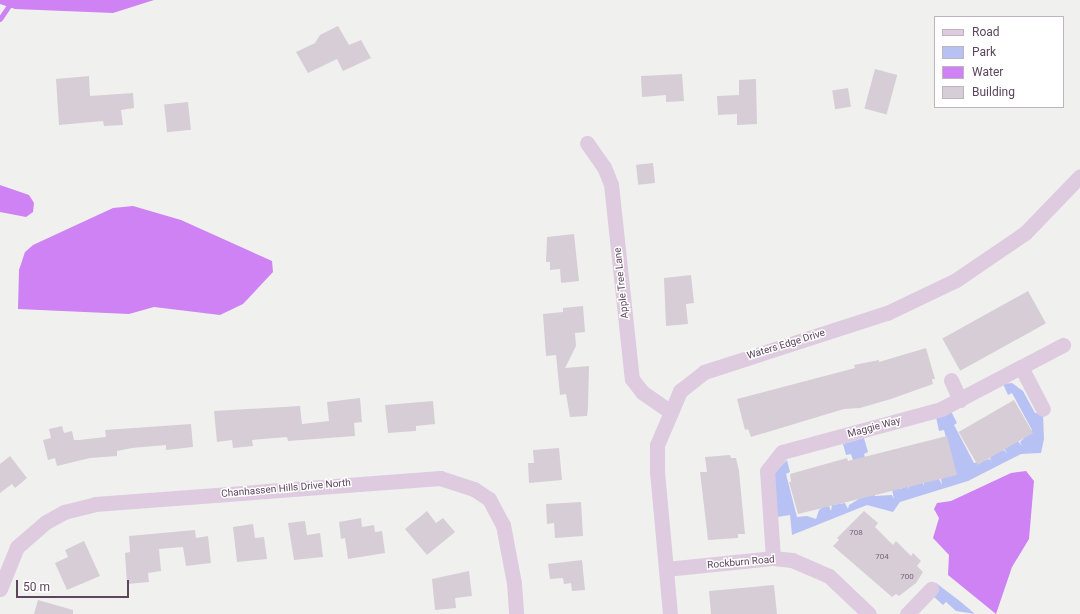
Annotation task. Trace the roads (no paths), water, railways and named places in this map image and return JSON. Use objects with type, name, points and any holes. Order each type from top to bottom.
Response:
[{"type":"street","name":"Apple Tree Lane","points":[[587,143],[604,167],[611,184],[632,379],[642,392],[669,411]]},
{"type":"street","name":"Waters Edge Drive","points":[[670,614],[657,471],[657,445],[669,411],[680,391],[704,372],[887,313],[956,280],[1025,233],[1080,176]]},
{"type":"street","name":"Maggie Way","points":[[773,558],[766,485],[767,471],[774,459],[782,452],[941,409],[1063,345]]},
{"type":"street","points":[[1021,367],[1044,409]]},
{"type":"street","points":[[951,380],[960,400]]},
{"type":"street","name":"Chanhassen Hills Drive North","points":[[0,588],[17,547],[46,522],[64,512],[95,504],[440,478],[474,489],[489,499],[503,525],[514,583],[516,614]]},
{"type":"street","name":"Rockburn Road","points":[[666,569],[773,558],[792,560],[829,576],[869,614]]},
{"type":"street","points":[[907,614],[931,589]]},
{"type":"water","points":[[0,0],[154,0],[113,13],[15,9],[0,4]]},
{"type":"water","points":[[0,185],[29,195],[34,203],[33,212],[26,217],[0,212]]},
{"type":"water","points":[[133,206],[181,220],[272,261],[273,272],[243,304],[220,315],[154,307],[129,314],[18,309],[19,270],[25,252],[33,245],[113,208]]},
{"type":"water","points":[[1026,471],[1034,481],[1029,539],[1012,567],[996,614],[948,575],[949,555],[933,538],[939,518],[934,509],[937,503],[951,501],[1011,473]]},
{"type":"waterway","points":[[0,19],[13,0]]}]
